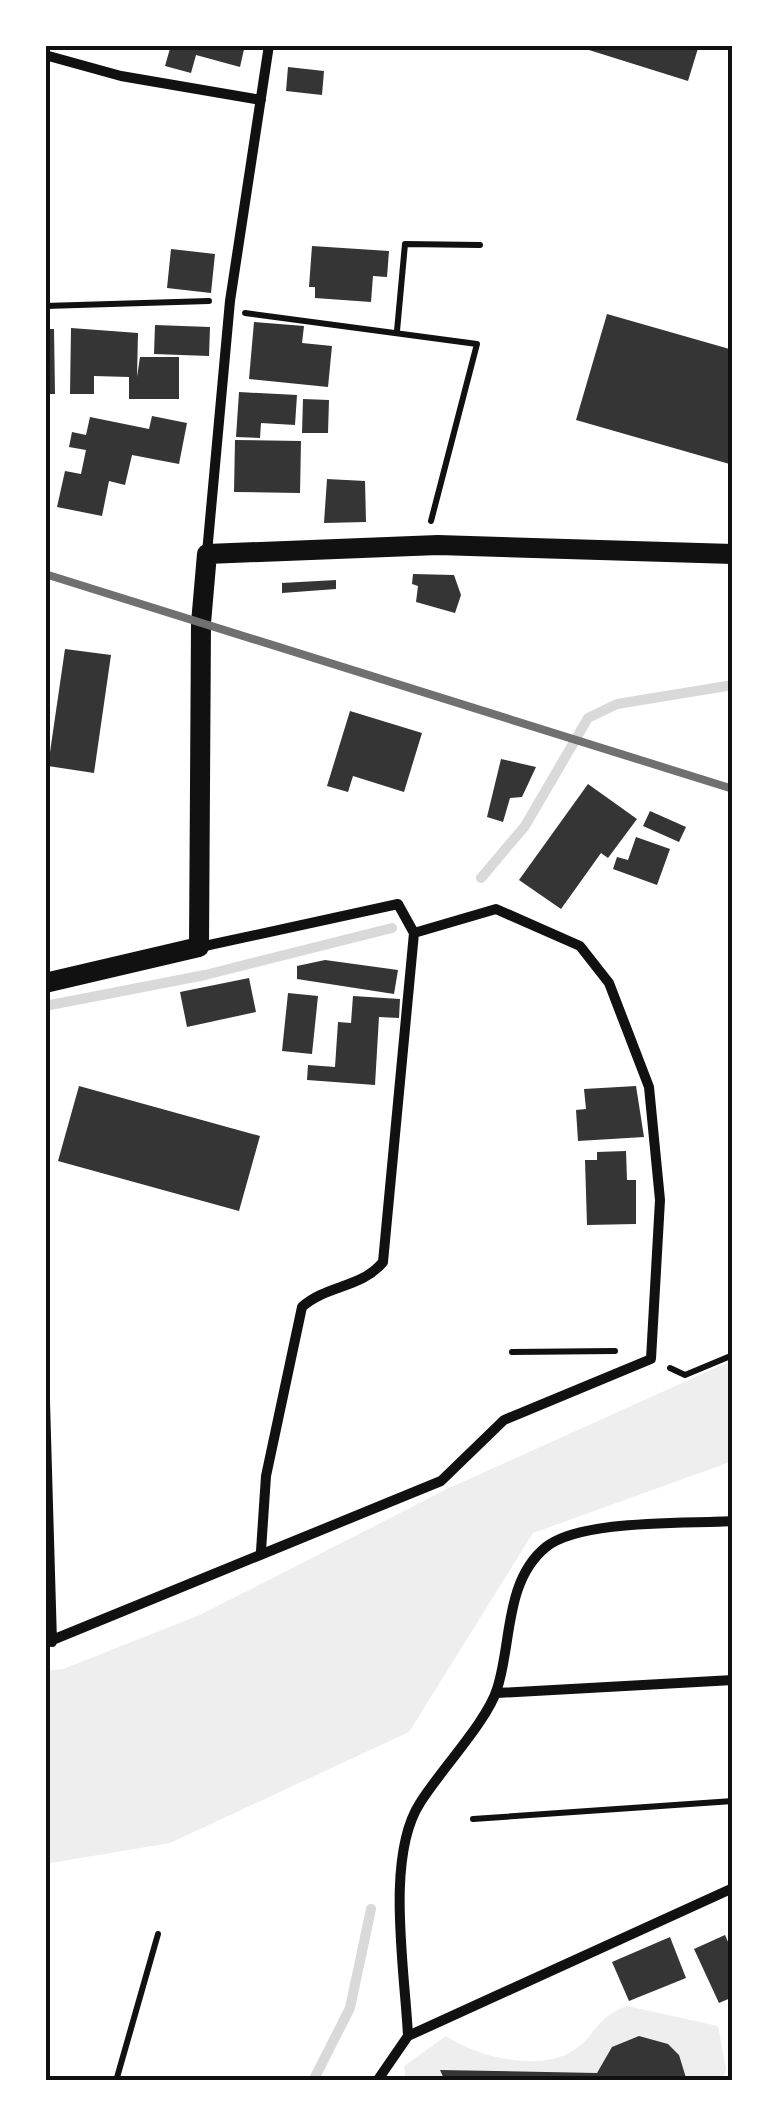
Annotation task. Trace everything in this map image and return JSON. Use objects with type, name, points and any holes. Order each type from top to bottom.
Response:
[{"type":"main road","points":[[45,983],[199,947],[202,623],[207,554],[438,544],[733,554]]},
{"type":"street","points":[[207,554],[230,306],[269,45]]},
{"type":"street","points":[[45,56],[121,76],[261,100]]},
{"type":"street","points":[[199,947],[398,904],[414,933],[383,1262],[372,1276],[313,1296],[302,1307],[266,1476],[261,1552]]},
{"type":"street","points":[[45,1402],[48,1642],[441,1481],[504,1420],[652,1359],[660,1200],[656,1125],[649,1087],[609,984],[580,946],[496,908],[414,933]]},
{"type":"street","points":[[408,2036],[401,1871],[404,1831],[497,1693],[513,1602],[530,1566],[546,1546],[578,1532],[733,1521]]},
{"type":"street","points":[[497,1693],[733,1680]]},
{"type":"street","points":[[377,2081],[408,2036],[733,1888]]},
{"type":"lane","points":[[473,1818],[733,1800]]},
{"type":"lane","points":[[116,2081],[158,1934]]},
{"type":"path","points":[[397,331],[405,244],[480,245]]},
{"type":"path","points":[[45,306],[230,306],[478,344],[430,517],[438,544]]},
{"type":"path","points":[[512,1352],[597,1349],[652,1359],[684,1375],[733,1354]]},
{"type":"shaded area","points":[[733,1360],[733,1461],[533,1533],[409,1732],[170,1843],[45,1864],[45,1671],[63,1669],[200,1615],[449,1488]]},
{"type":"shaded area","points":[[627,2006],[718,2026],[726,2069],[722,2081],[406,2081],[404,2066],[446,2036],[491,2056],[544,2060],[574,2050],[608,2016]]},
{"type":"building","points":[[171,45],[245,45],[240,67],[196,55],[191,73],[165,66]]},
{"type":"building","points":[[591,45],[699,45],[688,81],[589,50]]},
{"type":"building","points":[[288,67],[324,71],[322,95],[286,91]]},
{"type":"building","points":[[312,246],[389,251],[387,277],[373,276],[371,302],[315,298],[315,287],[309,287]]},
{"type":"building","points":[[171,249],[215,254],[211,293],[167,288]]},
{"type":"building","points":[[607,314],[733,350],[733,465],[576,420]]},
{"type":"building","points":[[254,322],[304,326],[302,343],[332,346],[328,387],[249,379]]},
{"type":"building","points":[[155,325],[210,327],[209,356],[154,354]]},
{"type":"building","points":[[71,328],[138,333],[137,377],[140,357],[179,357],[179,399],[129,399],[129,377],[94,376],[94,394],[70,394]]},
{"type":"building","points":[[45,329],[54,329],[55,394],[45,394]]},
{"type":"building","points":[[239,392],[297,395],[295,425],[261,423],[260,438],[236,437]]},
{"type":"building","points":[[303,399],[329,400],[328,433],[302,433]]},
{"type":"building","points":[[152,416],[187,423],[179,464],[132,455],[125,485],[109,481],[102,516],[57,507],[65,471],[81,474],[86,450],[69,447],[72,432],[86,435],[90,417],[149,429]]},
{"type":"building","points":[[235,440],[301,441],[300,493],[234,492]]},
{"type":"building","points":[[327,479],[365,481],[366,522],[324,523]]},
{"type":"building","points":[[413,574],[454,575],[461,595],[455,613],[416,602],[418,586],[412,584]]},
{"type":"building","points":[[336,580],[336,589],[282,593],[282,583]]},
{"type":"building","points":[[65,649],[111,655],[94,773],[48,766]]},
{"type":"building","points":[[350,711],[422,733],[404,792],[353,776],[348,792],[327,786]]},
{"type":"building","points":[[501,759],[536,767],[522,797],[510,798],[503,822],[487,817]]},
{"type":"building","points":[[588,784],[637,819],[608,858],[601,853],[561,909],[519,880]]},
{"type":"building","points":[[650,811],[686,827],[679,842],[643,826]]},
{"type":"building","points":[[636,837],[670,849],[657,885],[613,869],[617,857],[628,860]]},
{"type":"building","points":[[325,960],[398,970],[394,994],[297,979],[297,966]]},
{"type":"building","points":[[249,978],[256,1012],[187,1027],[180,992]]},
{"type":"building","points":[[288,993],[318,996],[312,1054],[282,1051]]},
{"type":"building","points":[[353,996],[400,999],[399,1018],[379,1017],[375,1085],[307,1080],[308,1065],[335,1067],[338,1022],[351,1023]]},
{"type":"building","points":[[79,1086],[260,1136],[239,1211],[58,1161]]},
{"type":"building","points":[[636,1086],[644,1137],[578,1141],[576,1110],[586,1109],[584,1089]]},
{"type":"building","points":[[626,1151],[627,1180],[636,1180],[636,1224],[587,1225],[585,1160],[597,1160],[597,1152]]},
{"type":"building","points":[[725,1935],[733,1953],[733,1997],[719,2003],[694,1949]]},
{"type":"building","points":[[670,1937],[686,1978],[629,2001],[612,1962]]},
{"type":"building","points":[[639,2036],[668,2044],[679,2055],[687,2081],[445,2081],[440,2070],[597,2073],[612,2047]]},
{"type":"waterway","points":[[481,878],[525,826],[588,718],[617,704],[733,685]]},
{"type":"waterway","points":[[45,1006],[205,975],[392,928]]},
{"type":"waterway","points":[[313,2081],[350,2008],[371,1909]]},
{"type":"railway","points":[[45,574],[733,789]]}]
